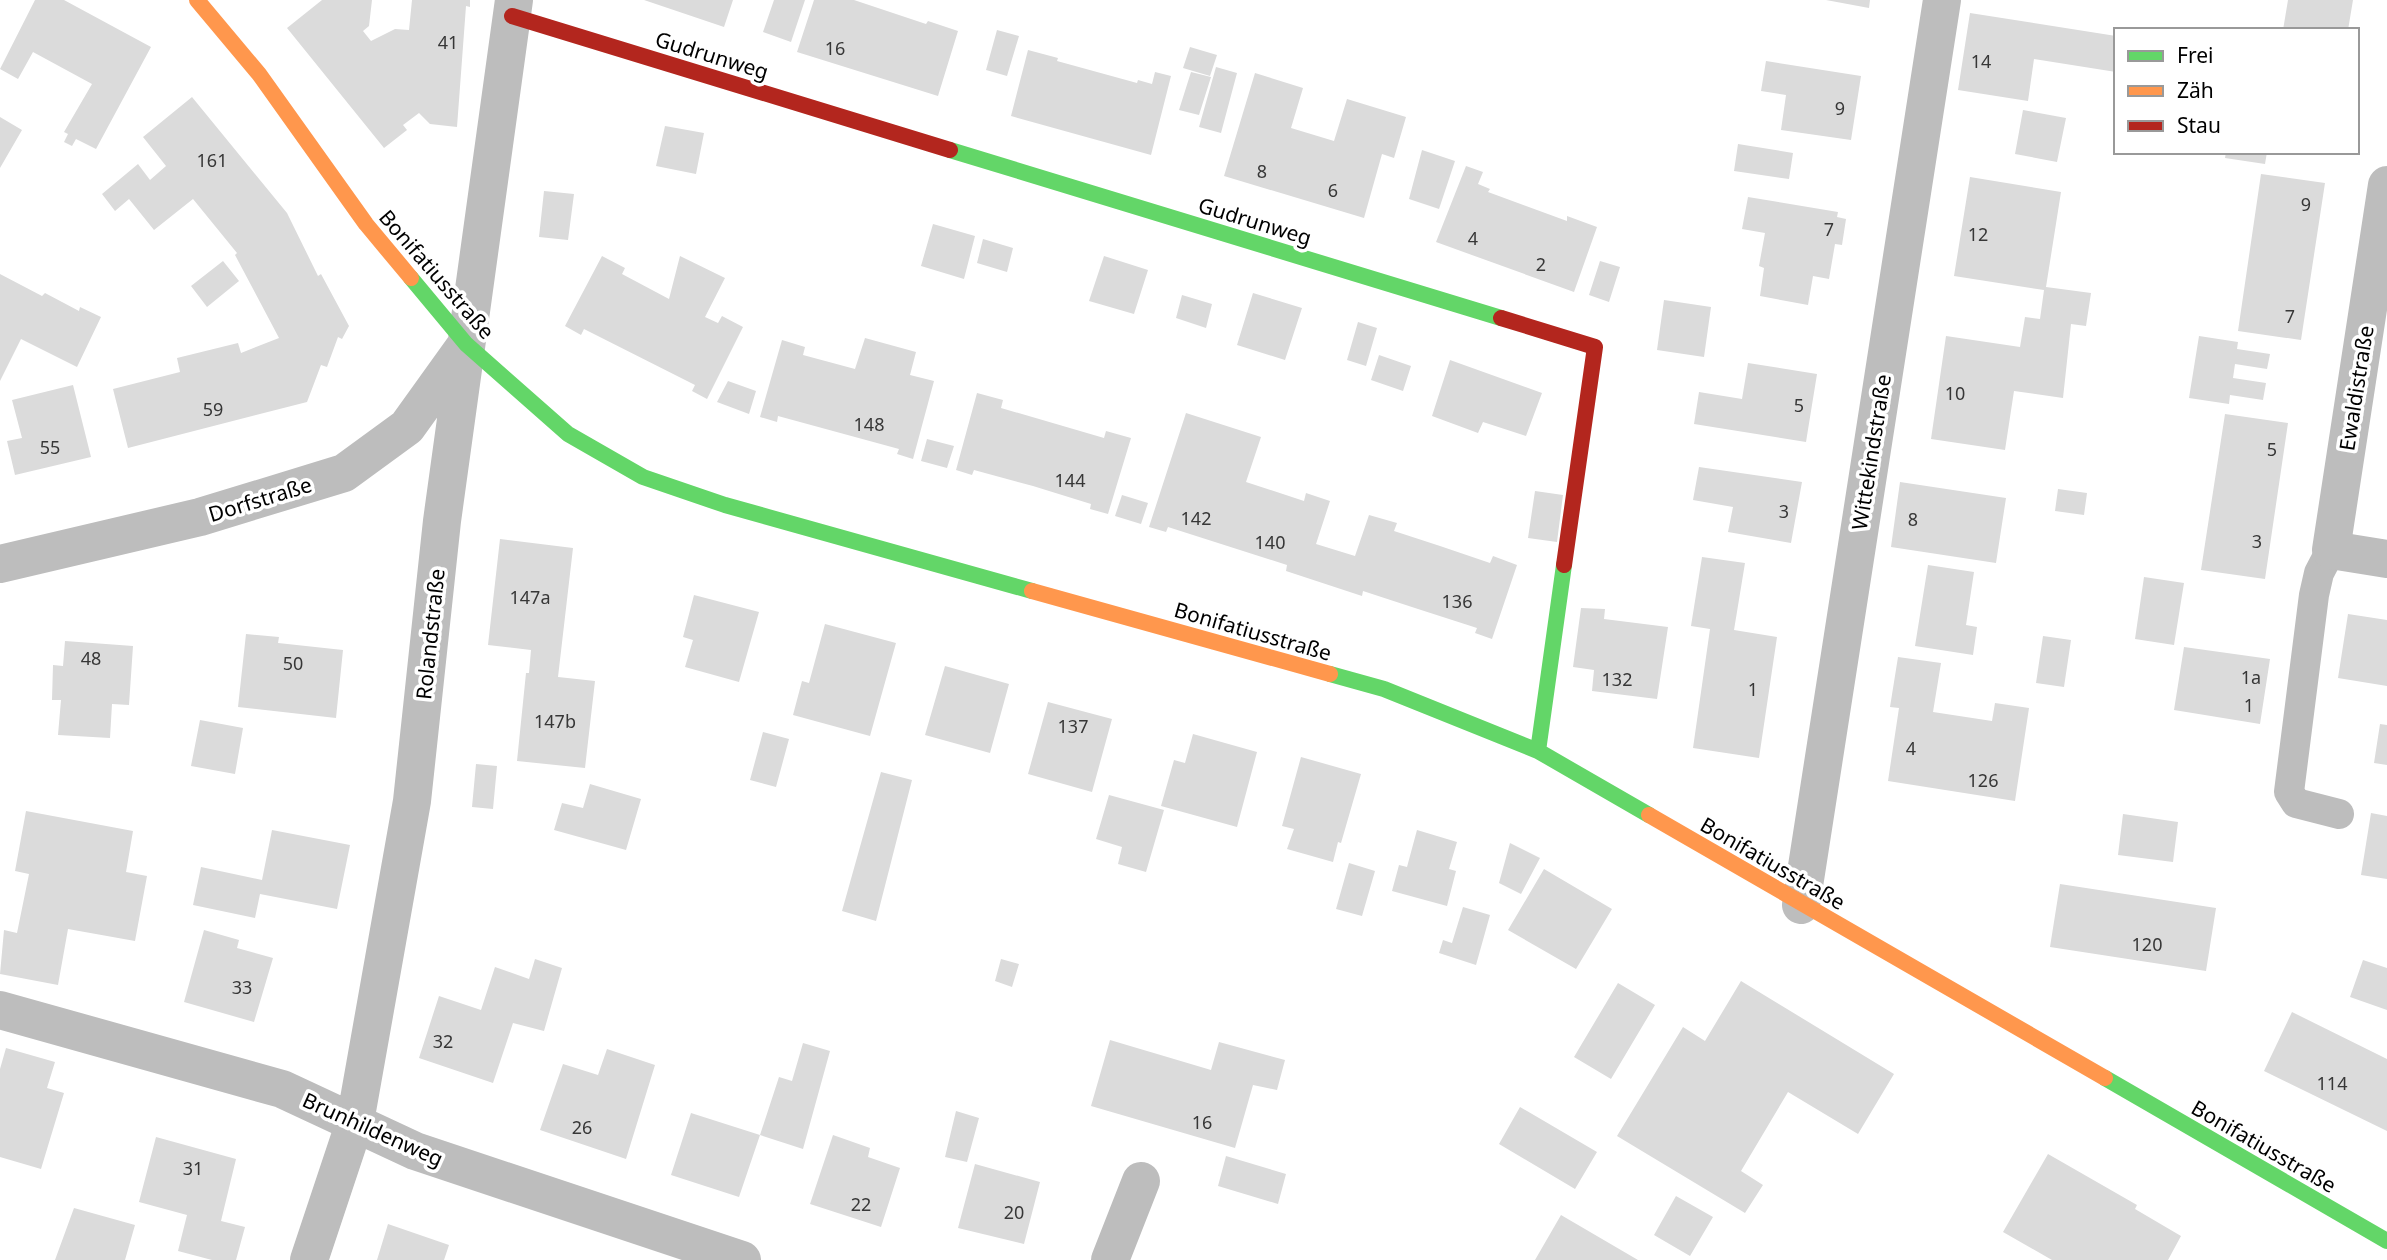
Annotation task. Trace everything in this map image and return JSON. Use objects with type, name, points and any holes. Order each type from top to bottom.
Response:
[{"type":"street","name":"Bonifatiusstraße","points":[[197,0],[259,74],[366,224],[466,344],[568,434],[643,477],[725,505],[1384,689],[1538,751],[2387,1241]]},
{"type":"street","name":"Wittekindstraße","points":[[1801,905],[1941,0]]},
{"type":"street","name":"Rolandstraße","points":[[309,1260],[355,1122],[412,801],[442,521],[513,8]]},
{"type":"street","name":"Gudrunweg","points":[[513,8],[1595,347],[1538,751]]},
{"type":"street","name":"Ewaldistraße","points":[[2331,550],[2387,185]]},
{"type":"street","name":"Dorfstraße","points":[[0,564],[200,517],[344,473],[407,427],[466,344]]},
{"type":"street","points":[[2331,550],[2387,559]]},
{"type":"street","name":"Brunhildenweg","points":[[0,1010],[282,1089],[415,1151],[742,1260]]},
{"type":"street","points":[[1110,1260],[1141,1181]]},
{"type":"lane","points":[[2331,550],[2319,573],[2314,595],[2289,792],[2295,803],[2339,814]]},
{"type":"building","points":[[35,0],[64,0],[151,47],[96,149],[76,139],[72,146],[64,142],[68,134],[64,132],[92,84],[33,52],[18,79],[0,69]]},
{"type":"building","points":[[322,0],[372,0],[369,26],[363,31],[371,41],[395,29],[409,30],[412,0],[470,0],[470,7],[466,6],[457,127],[430,124],[419,113],[403,125],[407,130],[384,148],[287,28]]},
{"type":"building","points":[[644,0],[733,0],[724,27]]},
{"type":"building","points":[[774,0],[805,0],[791,42],[763,32]]},
{"type":"building","points":[[814,0],[854,0],[926,24],[928,21],[958,31],[938,96],[797,52]]},
{"type":"building","points":[[1826,0],[1870,0],[1869,8]]},
{"type":"building","points":[[2288,0],[2353,0],[2348,28],[2283,28]]},
{"type":"building","points":[[1970,13],[2114,36],[2114,72],[2034,59],[2028,101],[1958,90]]},
{"type":"building","points":[[997,30],[1019,36],[1007,76],[986,70]]},
{"type":"building","points":[[1190,47],[1217,55],[1210,76],[1183,68]]},
{"type":"building","points":[[1028,50],[1058,58],[1057,61],[1137,83],[1138,80],[1152,84],[1155,72],[1171,76],[1151,155],[1011,116]]},
{"type":"building","points":[[1766,61],[1861,76],[1851,140],[1781,130],[1786,95],[1761,91]]},
{"type":"building","points":[[1216,67],[1237,73],[1221,133],[1199,127]]},
{"type":"building","points":[[1191,72],[1211,77],[1199,115],[1179,110]]},
{"type":"building","points":[[1255,73],[1303,88],[1291,128],[1334,141],[1347,99],[1406,117],[1394,158],[1382,154],[1364,218],[1224,176]]},
{"type":"building","points":[[192,97],[287,213],[318,276],[321,274],[349,326],[342,339],[338,337],[327,367],[321,365],[307,402],[128,448],[113,389],[180,372],[177,358],[238,343],[241,353],[279,338],[235,255],[237,253],[193,199],[154,230],[129,199],[115,211],[102,194],[138,164],[150,180],[166,166],[143,137]]},
{"type":"building","points":[[2023,110],[2066,118],[2057,162],[2015,154]]},
{"type":"building","points":[[0,117],[22,130],[0,168]]},
{"type":"building","points":[[665,126],[704,133],[696,174],[656,166]]},
{"type":"building","points":[[1738,144],[1793,153],[1789,179],[1734,171]]},
{"type":"building","points":[[1422,150],[1455,161],[1439,209],[1409,199]]},
{"type":"building","points":[[2226,154],[2267,154],[2265,164],[2225,158]]},
{"type":"building","points":[[1466,166],[1483,172],[1478,184],[1490,189],[1488,192],[1567,221],[1567,216],[1597,227],[1574,292],[1436,242]]},
{"type":"building","points":[[2261,174],[2325,183],[2301,340],[2238,331]]},
{"type":"building","points":[[1970,177],[2061,192],[2046,287],[2091,293],[2086,326],[2071,324],[2063,398],[2014,391],[2005,450],[1931,439],[1946,336],[2020,347],[2025,317],[2040,319],[2044,290],[1954,276]]},
{"type":"building","points":[[544,191],[574,194],[568,240],[539,237]]},
{"type":"building","points":[[1748,197],[1838,212],[1837,217],[1846,219],[1842,245],[1835,244],[1829,279],[1813,276],[1808,305],[1760,296],[1764,268],[1759,266],[1765,233],[1742,229]]},
{"type":"building","points":[[933,224],[975,236],[964,279],[921,266]]},
{"type":"building","points":[[983,239],[1013,248],[1007,272],[977,263]]},
{"type":"building","points":[[602,256],[625,268],[622,274],[669,299],[680,256],[725,278],[705,317],[718,323],[722,316],[743,327],[707,399],[692,391],[695,385],[584,329],[581,335],[565,326]]},
{"type":"building","points":[[1104,256],[1148,270],[1134,314],[1089,301]]},
{"type":"building","points":[[223,261],[239,281],[207,307],[191,286]]},
{"type":"building","points":[[1600,261],[1620,267],[1609,302],[1589,295]]},
{"type":"building","points":[[0,274],[42,296],[45,293],[79,311],[80,307],[101,317],[77,367],[21,339],[0,381]]},
{"type":"building","points":[[1253,293],[1302,308],[1285,360],[1237,345]]},
{"type":"building","points":[[1182,295],[1212,304],[1206,328],[1176,318]]},
{"type":"building","points":[[1664,300],[1711,307],[1704,357],[1657,350]]},
{"type":"building","points":[[1358,322],[1377,328],[1366,366],[1347,360]]},
{"type":"building","points":[[2199,336],[2238,342],[2237,349],[2270,354],[2267,369],[2235,364],[2233,378],[2266,383],[2263,400],[2230,395],[2229,404],[2189,398]]},
{"type":"building","points":[[865,338],[916,352],[910,375],[934,381],[913,459],[897,454],[899,449],[778,416],[777,422],[760,417],[782,340],[805,347],[803,355],[855,369]]},
{"type":"building","points":[[1379,355],[1411,366],[1403,391],[1371,380]]},
{"type":"building","points":[[1450,360],[1542,393],[1526,436],[1483,422],[1478,433],[1432,416]]},
{"type":"building","points":[[1748,363],[1817,374],[1806,442],[1694,424],[1699,392],[1742,399]]},
{"type":"building","points":[[728,381],[756,391],[749,414],[717,402]]},
{"type":"building","points":[[73,385],[91,457],[15,475],[7,441],[22,438],[12,400]]},
{"type":"building","points":[[977,393],[1003,400],[1001,408],[1104,438],[1106,431],[1131,438],[1108,514],[1090,509],[1091,504],[1033,486],[974,470],[972,475],[956,470]]},
{"type":"building","points":[[1186,413],[1261,437],[1246,482],[1304,501],[1306,493],[1330,501],[1316,544],[1355,556],[1369,515],[1397,523],[1394,531],[1490,563],[1493,556],[1517,565],[1492,639],[1475,633],[1477,628],[1363,591],[1362,596],[1286,571],[1287,565],[1168,527],[1166,532],[1149,527]]},
{"type":"building","points":[[2225,414],[2288,423],[2265,579],[2201,570]]},
{"type":"building","points":[[927,439],[954,446],[947,468],[921,461]]},
{"type":"building","points":[[1699,467],[1802,482],[1791,543],[1728,532],[1733,507],[1693,500]]},
{"type":"building","points":[[1900,482],[2006,498],[1996,563],[1891,547]]},
{"type":"building","points":[[2058,489],[2087,493],[2084,515],[2055,511]]},
{"type":"building","points":[[1535,491],[1563,495],[1557,542],[1528,538]]},
{"type":"building","points":[[1122,495],[1148,503],[1141,524],[1115,516]]},
{"type":"building","points":[[500,539],[573,548],[558,677],[595,681],[585,768],[517,761],[531,650],[488,645]]},
{"type":"building","points":[[1702,557],[1745,563],[1734,630],[1777,637],[1759,758],[1693,748],[1710,629],[1691,626]]},
{"type":"building","points":[[1928,565],[1974,572],[1966,625],[1977,627],[1973,655],[1915,646]]},
{"type":"building","points":[[2144,577],[2184,583],[2174,645],[2135,639]]},
{"type":"building","points":[[694,595],[759,612],[739,682],[685,667],[693,640],[683,637]]},
{"type":"building","points":[[1581,608],[1605,609],[1604,619],[1668,627],[1657,699],[1592,691],[1594,670],[1573,667]]},
{"type":"building","points":[[2348,614],[2387,620],[2387,686],[2338,678]]},
{"type":"building","points":[[825,624],[896,643],[870,736],[793,715],[802,681],[809,683]]},
{"type":"building","points":[[246,634],[279,637],[278,643],[343,650],[336,718],[238,707]]},
{"type":"building","points":[[2043,636],[2071,640],[2064,687],[2036,683]]},
{"type":"building","points":[[65,641],[133,646],[129,705],[112,704],[110,738],[58,735],[61,700],[52,700],[53,665],[63,666]]},
{"type":"building","points":[[2184,647],[2270,659],[2260,724],[2174,710]]},
{"type":"building","points":[[1898,657],[1941,663],[1933,712],[1992,721],[1995,703],[2029,708],[2015,801],[1888,781],[1899,708],[1890,707]]},
{"type":"building","points":[[945,666],[1009,684],[990,753],[925,735]]},
{"type":"building","points":[[1048,702],[1112,719],[1092,792],[1028,774]]},
{"type":"building","points":[[200,720],[243,728],[235,774],[191,766]]},
{"type":"building","points":[[2380,724],[2387,725],[2387,765],[2374,763]]},
{"type":"building","points":[[763,732],[789,739],[776,787],[750,780]]},
{"type":"building","points":[[1193,734],[1257,752],[1237,827],[1161,806],[1174,760],[1185,763]]},
{"type":"building","points":[[1301,757],[1361,774],[1333,862],[1287,849],[1294,829],[1282,826]]},
{"type":"building","points":[[476,764],[497,766],[493,809],[472,807]]},
{"type":"building","points":[[881,772],[912,780],[876,921],[842,911]]},
{"type":"building","points":[[590,784],[641,799],[626,850],[554,830],[562,803],[583,808]]},
{"type":"building","points":[[1109,795],[1164,810],[1146,872],[1118,864],[1122,847],[1096,839]]},
{"type":"building","points":[[26,811],[133,831],[126,872],[147,876],[135,941],[68,929],[58,985],[0,974],[4,930],[17,933],[29,874],[15,871]]},
{"type":"building","points":[[2371,813],[2387,816],[2387,879],[2361,875]]},
{"type":"building","points":[[2123,814],[2178,822],[2173,862],[2118,855]]},
{"type":"building","points":[[272,830],[350,845],[337,909],[260,894],[255,918],[193,905],[201,867],[262,880]]},
{"type":"building","points":[[1417,830],[1457,842],[1449,869],[1456,871],[1447,906],[1392,891],[1399,865],[1407,867]]},
{"type":"building","points":[[1510,843],[1540,858],[1521,894],[1499,883]]},
{"type":"building","points":[[1349,863],[1375,871],[1362,916],[1336,909]]},
{"type":"building","points":[[1544,869],[1612,909],[1576,969],[1508,930]]},
{"type":"building","points":[[2060,884],[2216,908],[2206,971],[2050,947]]},
{"type":"building","points":[[1463,907],[1490,915],[1476,965],[1439,953],[1443,940],[1452,943]]},
{"type":"building","points":[[204,930],[239,940],[237,948],[273,958],[254,1022],[184,1002]]},
{"type":"building","points":[[535,959],[562,968],[544,1031],[513,1023],[493,1083],[419,1058],[439,996],[481,1010],[495,967],[529,979]]},
{"type":"building","points":[[1001,959],[1019,964],[1012,987],[995,981]]},
{"type":"building","points":[[2363,960],[2387,968],[2387,1010],[2350,997]]},
{"type":"building","points":[[1741,981],[1894,1074],[1858,1134],[1788,1092],[1741,1171],[1763,1185],[1745,1213],[1617,1136],[1683,1027],[1705,1041]]},
{"type":"building","points":[[1618,983],[1655,1005],[1611,1079],[1574,1057]]},
{"type":"building","points":[[2292,1012],[2387,1059],[2387,1131],[2264,1071]]},
{"type":"building","points":[[1110,1040],[1211,1070],[1219,1042],[1285,1060],[1277,1090],[1253,1085],[1235,1148],[1091,1106]]},
{"type":"building","points":[[803,1043],[830,1051],[803,1149],[760,1135],[779,1077],[792,1081]]},
{"type":"building","points":[[6,1048],[55,1062],[47,1088],[64,1093],[41,1169],[0,1157],[0,1069]]},
{"type":"building","points":[[607,1049],[655,1065],[626,1159],[540,1130],[563,1064],[598,1075]]},
{"type":"building","points":[[1520,1107],[1597,1152],[1575,1189],[1499,1144]]},
{"type":"building","points":[[956,1111],[979,1118],[967,1162],[945,1157]]},
{"type":"building","points":[[691,1113],[760,1135],[739,1197],[671,1175]]},
{"type":"building","points":[[833,1135],[870,1148],[868,1157],[900,1168],[881,1227],[810,1204]]},
{"type":"building","points":[[156,1137],[236,1159],[221,1221],[245,1227],[236,1260],[212,1260],[178,1251],[187,1215],[139,1202]]},
{"type":"building","points":[[2048,1154],[2137,1205],[2135,1209],[2181,1236],[2168,1260],[2052,1260],[2003,1232]]},
{"type":"building","points":[[1226,1156],[1286,1174],[1278,1204],[1218,1186]]},
{"type":"building","points":[[975,1164],[1040,1182],[1024,1244],[958,1228]]},
{"type":"building","points":[[1676,1196],[1713,1217],[1690,1256],[1654,1235]]},
{"type":"building","points":[[74,1208],[135,1225],[125,1260],[55,1260]]},
{"type":"building","points":[[1561,1215],[1638,1260],[1535,1260]]},
{"type":"building","points":[[388,1224],[449,1245],[444,1260],[377,1260]]},
{"type":"traffic: fast","points":[[950,150],[1501,318]]},
{"type":"traffic: fast","points":[[411,278],[466,344],[568,434],[643,477],[725,505],[1032,591]]},
{"type":"traffic: fast","points":[[1538,751],[1564,565]]},
{"type":"traffic: fast","points":[[1330,674],[1384,689],[1538,751],[1649,815]]},
{"type":"traffic: fast","points":[[2105,1078],[2387,1241]]},
{"type":"traffic: slow","points":[[197,0],[259,74],[366,224],[411,278]]},
{"type":"traffic: slow","points":[[1032,591],[1330,674]]},
{"type":"traffic: slow","points":[[1649,815],[2105,1078]]},
{"type":"traffic: jam","points":[[512,16],[950,150]]},
{"type":"traffic: jam","points":[[1501,318],[1595,347],[1564,565]]}]
